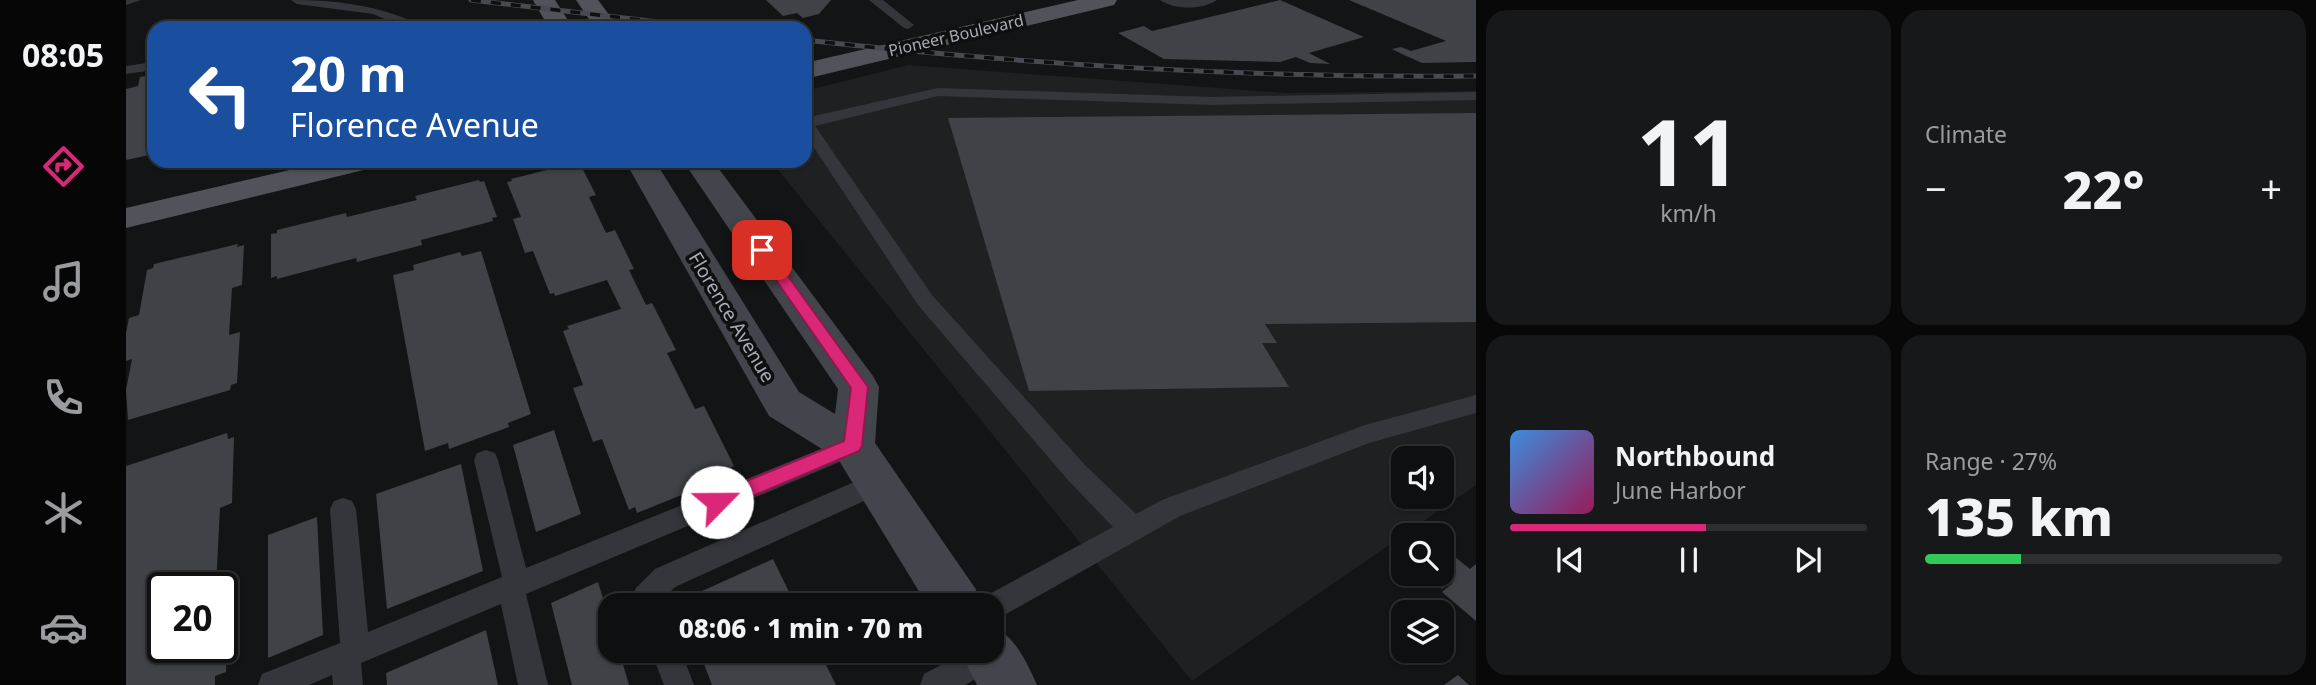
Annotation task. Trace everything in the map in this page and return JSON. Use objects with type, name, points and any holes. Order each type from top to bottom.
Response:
[{"type":"main road","points":[[544,0],[557,21]]},
{"type":"main road","points":[[587,0],[602,21]]},
{"type":"main road","name":"Pioneer Boulevard","points":[[812,47],[1014,0]]},
{"type":"main road","name":"Pioneer Boulevard","points":[[812,69],[1106,0]]},
{"type":"main road","points":[[126,218],[337,168]]},
{"type":"main road","name":"Florence Avenue","points":[[644,168],[784,404],[865,464],[949,593]]},
{"type":"main road","points":[[703,168],[859,387],[865,464]]},
{"type":"lane","points":[[126,1],[135,0]]},
{"type":"lane","points":[[297,0],[376,11],[395,21]]},
{"type":"lane","points":[[874,0],[908,25]]},
{"type":"lane","points":[[1166,0],[1196,4],[1211,0]]},
{"type":"lane","points":[[126,71],[147,66]]},
{"type":"lane","points":[[812,123],[939,92],[1212,101],[1476,96]]},
{"type":"lane","points":[[812,133],[925,300],[1076,472],[1133,529]]},
{"type":"lane","points":[[1004,641],[1133,529],[1171,508],[1365,435],[1476,404]]},
{"type":"lane","points":[[486,460],[533,685]]},
{"type":"lane","points":[[273,685],[514,586],[865,464]]},
{"type":"lane","points":[[650,593],[665,578],[865,464]]},
{"type":"lane","points":[[343,509],[350,653],[348,685]]},
{"type":"lane","points":[[671,663],[679,685]]},
{"type":"lane","points":[[934,685],[972,663]]},
{"type":"shaded area","points":[[908,65],[1286,93],[1476,91],[1476,485],[1454,500],[1454,446],[1391,446],[1391,509],[1441,509],[1421,523],[1391,523],[1391,544],[1192,681],[777,168],[812,168],[812,89]]},
{"type":"building","points":[[766,0],[831,0],[819,14],[803,18],[797,13],[783,16]]},
{"type":"building","points":[[1280,0],[1364,37],[1309,53],[1330,64],[1310,63],[1296,57],[1280,62],[1164,59],[1118,33],[1144,26],[1152,31]]},
{"type":"building","points":[[1349,0],[1476,0],[1476,62],[1422,63],[1402,54],[1392,49],[1401,47],[1411,51],[1446,41]]},
{"type":"building","points":[[147,76],[147,156],[126,160],[126,89],[138,86],[140,77]]},
{"type":"building","points":[[1476,113],[1476,322],[1265,324],[1277,343],[1262,343],[1289,387],[1029,391],[948,118]]},
{"type":"building","points":[[555,168],[582,168],[596,195],[589,197],[606,233],[615,230],[634,269],[629,270],[646,305],[652,303],[676,350],[667,353],[695,409],[704,406],[734,466],[728,469],[731,475],[637,513],[635,507],[629,510],[602,439],[593,442],[573,388],[583,385],[563,331],[569,329],[567,326],[621,309],[607,280],[555,296],[554,293],[550,294],[533,251],[525,253],[513,219],[521,217],[507,182],[512,181],[511,179]]},
{"type":"building","points":[[484,181],[497,217],[492,218],[493,221],[421,240],[422,245],[357,262],[356,258],[277,279],[277,276],[271,278],[271,234],[277,233],[277,230],[346,213],[347,217],[417,200],[415,196]]},
{"type":"building","points":[[238,244],[237,247],[244,245],[242,285],[232,288],[229,335],[240,332],[237,383],[231,385],[230,390],[128,420],[126,390],[132,359],[126,361],[126,333],[129,318],[139,315],[147,270],[153,268],[154,264]]},
{"type":"building","points":[[481,251],[531,414],[508,423],[509,427],[449,449],[448,443],[425,451],[393,275],[414,270],[413,265],[460,252],[462,256]]},
{"type":"building","points":[[554,430],[581,514],[536,532],[513,445]]},
{"type":"building","points":[[227,433],[228,439],[234,437],[232,503],[220,508],[217,572],[147,572],[147,663],[226,663],[226,672],[215,676],[215,685],[126,685],[126,466]]},
{"type":"building","points":[[461,464],[483,571],[387,609],[376,494]]},
{"type":"building","points":[[317,517],[323,635],[268,658],[268,535]]},
{"type":"building","points":[[1454,556],[1470,569],[1476,564],[1476,621],[1442,592],[1449,586],[1454,586]]},
{"type":"building","points":[[773,559],[790,593],[698,593]]},
{"type":"building","points":[[598,582],[601,593],[598,593],[598,663],[623,663],[629,685],[572,685],[551,603]]},
{"type":"building","points":[[486,630],[498,685],[387,685],[386,673]]},
{"type":"building","points":[[704,663],[825,663],[836,685],[712,685]]},
{"type":"building","points":[[1458,675],[1469,685],[1444,685]]},
{"type":"railway","points":[[471,0],[650,21]]},
{"type":"railway","points":[[812,41],[1140,68],[1308,75],[1476,76]]},
{"type":"route","points":[[717,502],[853,446],[859,387],[762,250]]}]
